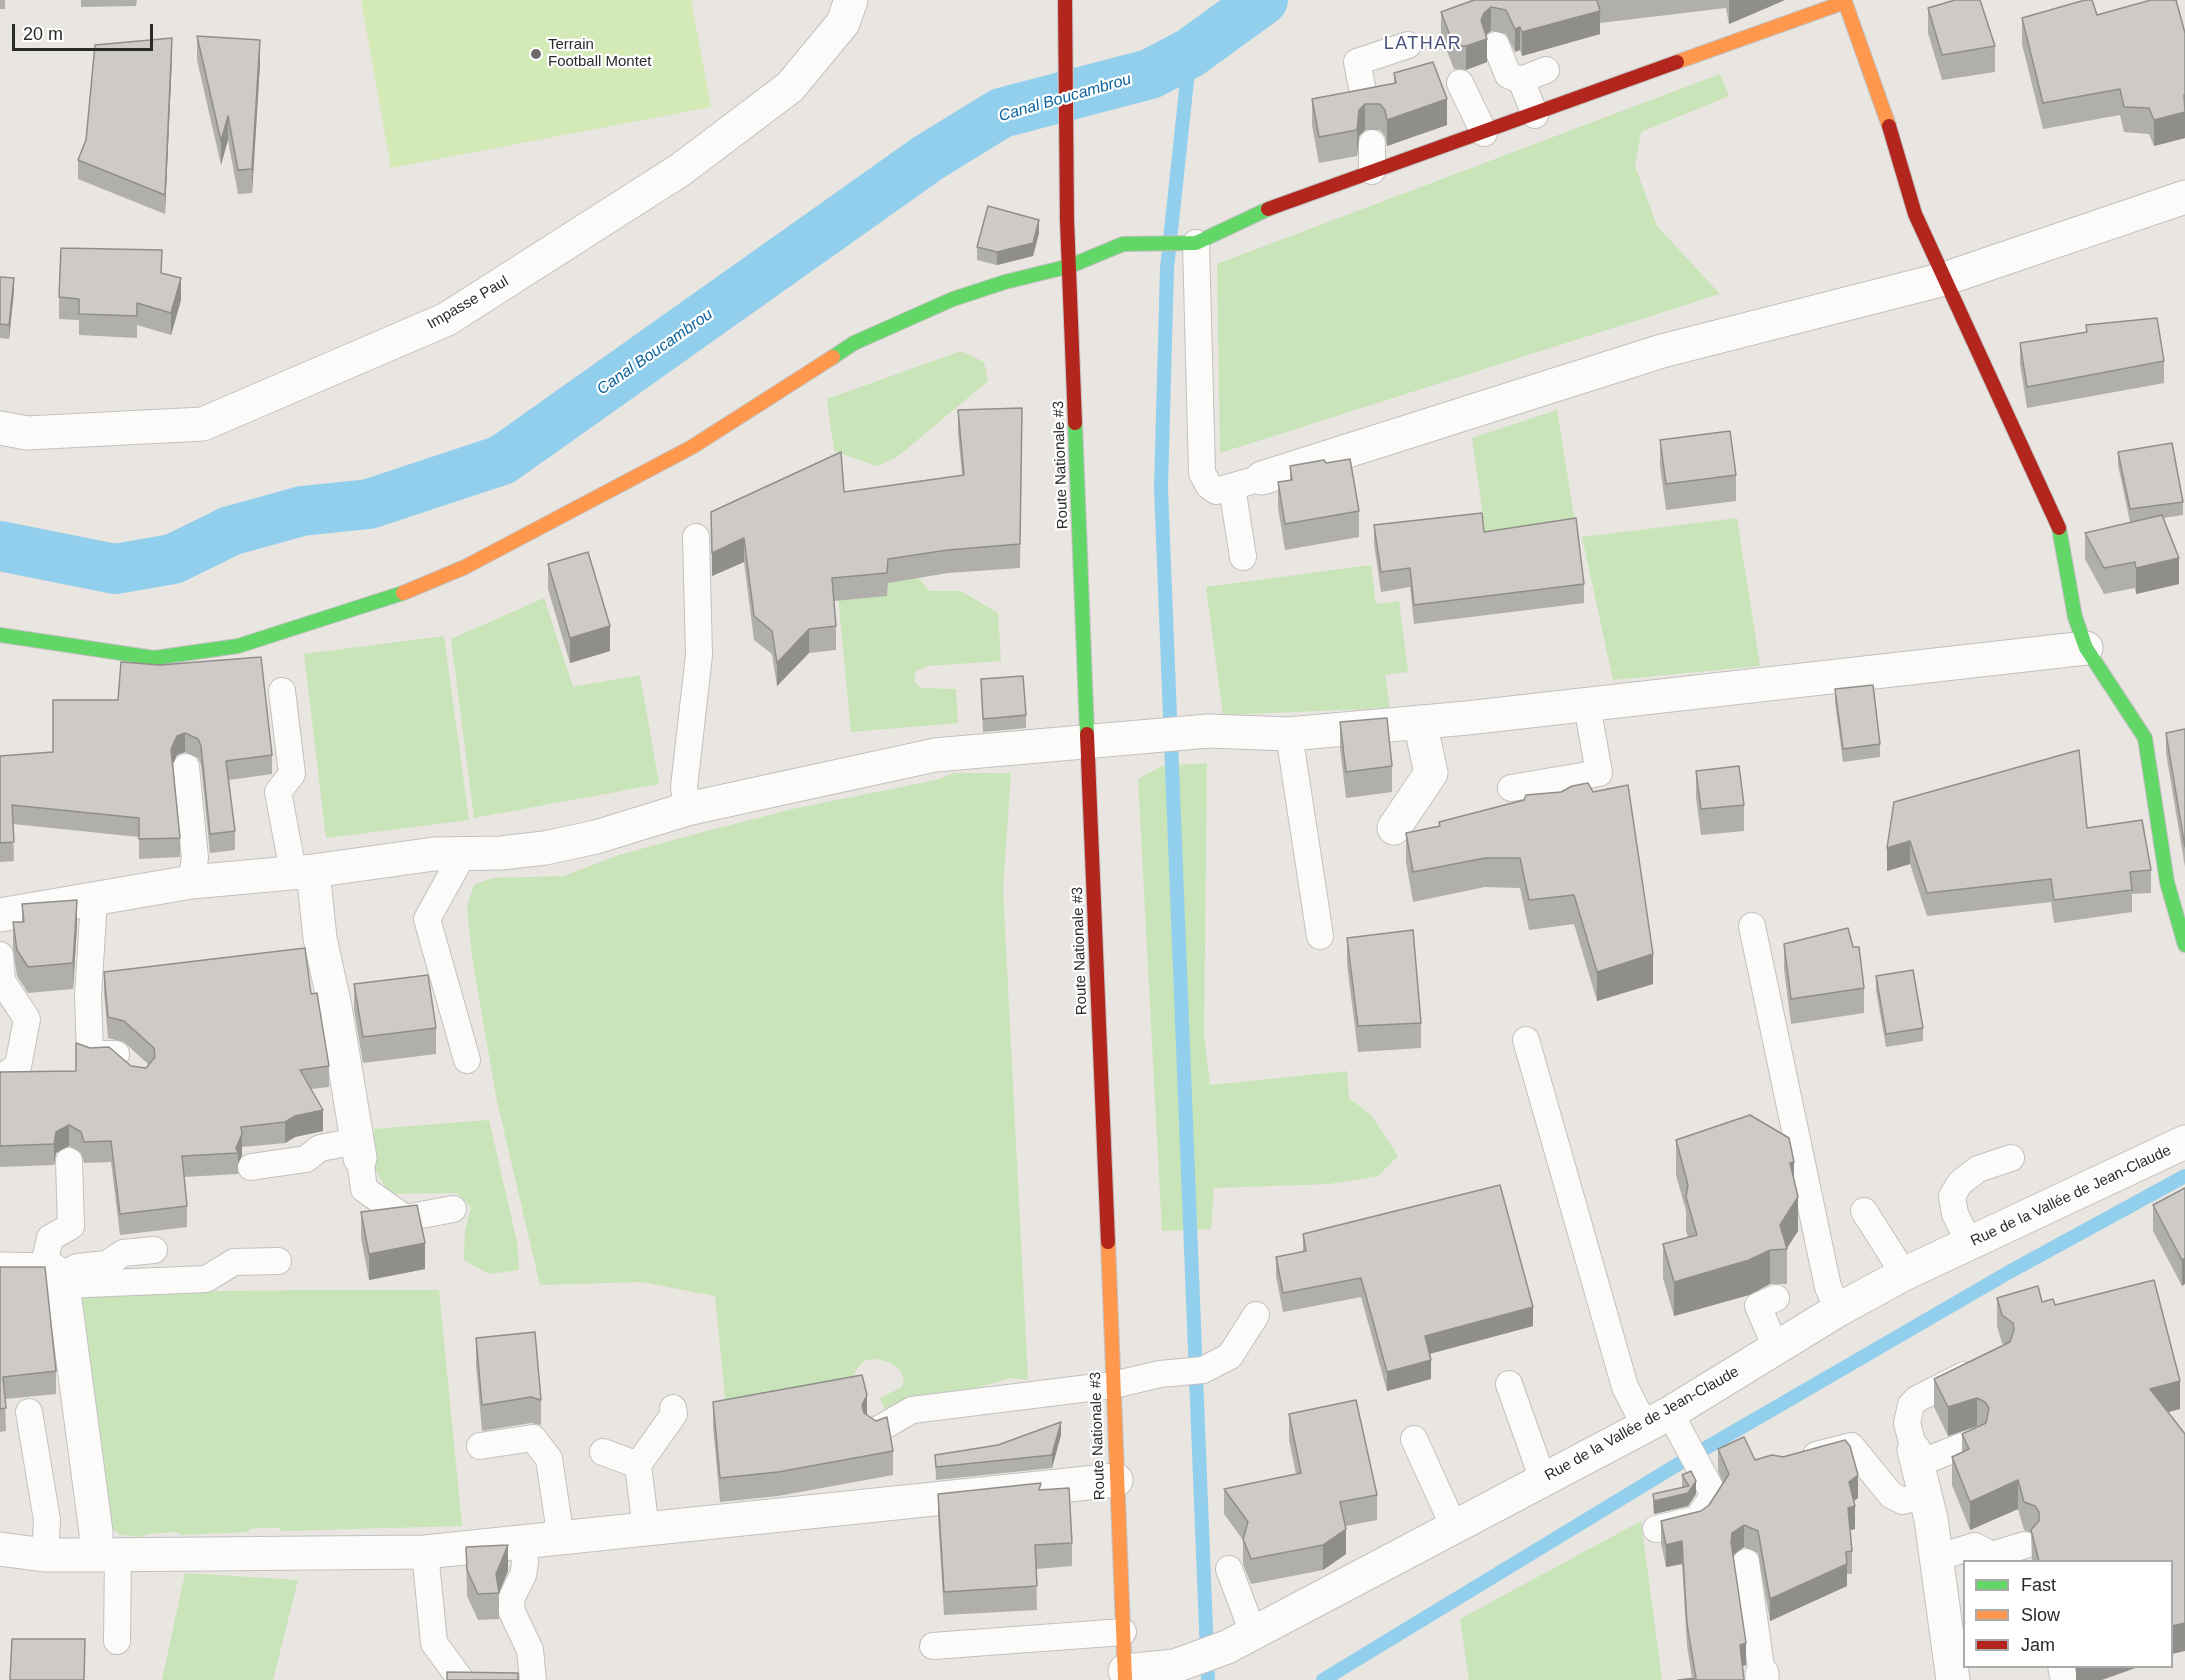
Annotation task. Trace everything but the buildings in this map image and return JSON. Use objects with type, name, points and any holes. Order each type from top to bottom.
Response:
[{"type":"street","name":"Impasse Paul","points":[[0,428],[27,433],[203,424],[447,319],[680,170],[790,87],[843,24],[851,0]]},
{"type":"street","name":"Route Nationale #3","points":[[1065,0],[1067,220],[1125,1675]]},
{"type":"street","points":[[0,635],[154,658],[238,646],[390,599],[465,567],[692,447],[854,344],[953,299],[1005,282],[1070,266],[1124,244],[1196,243],[1267,209],[1535,115],[1845,2],[1878,90],[1915,214],[2059,526],[2075,617],[2086,648],[2145,738],[2167,882],[2185,945]]},
{"type":"street","points":[[1262,478],[1662,351],[1944,279],[2185,197]]},
{"type":"street","points":[[0,915],[191,882],[303,871],[434,854],[545,848],[596,837],[687,809],[935,755],[1208,731],[1289,734],[1420,722],[2086,648]]},
{"type":"street","points":[[1394,828],[1431,773],[1420,722]]},
{"type":"street","points":[[303,871],[335,1007],[358,1150]]},
{"type":"street","name":"Rue de la Vallée de Jean-Claude","points":[[1125,1675],[1175,1666],[1240,1640],[1543,1480],[1665,1424],[1776,1348],[1838,1310],[1904,1274],[2185,1142]]},
{"type":"street","points":[[0,1269],[55,1276],[96,1532],[107,1555]]},
{"type":"street","points":[[1915,1457],[1925,1496],[1936,1558],[1953,1680]]},
{"type":"street","points":[[0,1549],[45,1555],[425,1552],[1116,1480]]},
{"type":"lane","points":[[1364,97],[1357,62],[1408,45]]},
{"type":"lane","points":[[1496,45],[1509,75],[1521,80],[1546,70]]},
{"type":"lane","points":[[1521,80],[1535,115]]},
{"type":"lane","points":[[1460,83],[1484,133]]},
{"type":"lane","points":[[1372,143],[1372,171]]},
{"type":"lane","points":[[1196,243],[1202,473],[1209,486],[1216,491],[1262,478]]},
{"type":"lane","points":[[1232,487],[1243,557]]},
{"type":"lane","points":[[687,809],[684,787],[699,655],[696,537]]},
{"type":"lane","points":[[282,691],[292,774],[278,792],[303,871]]},
{"type":"lane","points":[[1511,788],[1599,773],[1587,705]]},
{"type":"lane","points":[[1289,734],[1320,936]]},
{"type":"lane","points":[[186,767],[195,858],[191,882]]},
{"type":"lane","points":[[463,854],[427,919],[467,1060]]},
{"type":"lane","points":[[94,899],[88,998],[90,1054],[114,1053],[131,1068]]},
{"type":"lane","points":[[1752,926],[1828,1287],[1838,1310]]},
{"type":"lane","points":[[0,955],[2,981],[27,1019],[18,1066],[0,1078]]},
{"type":"lane","points":[[1526,1040],[1625,1387],[1665,1424],[1705,1475],[1714,1495],[1697,1519],[1656,1529]]},
{"type":"lane","points":[[251,1167],[306,1159],[320,1148],[358,1150],[364,1189],[405,1218],[453,1209]]},
{"type":"lane","points":[[1970,1244],[1955,1214],[1952,1196],[1960,1183],[1978,1169],[2011,1158]]},
{"type":"lane","points":[[55,1276],[50,1238],[71,1226],[69,1161]]},
{"type":"lane","points":[[1864,1211],[1904,1274]]},
{"type":"lane","points":[[55,1276],[78,1267],[107,1264],[123,1253],[154,1250]]},
{"type":"lane","points":[[55,1276],[206,1279],[234,1262],[278,1261]]},
{"type":"lane","points":[[1776,1298],[1758,1306],[1776,1348]]},
{"type":"lane","points":[[877,1430],[912,1410],[1113,1385],[1160,1374],[1195,1370],[1230,1356],[1256,1315]]},
{"type":"lane","points":[[1975,1441],[1915,1457],[1908,1423],[1911,1405],[1917,1399],[1988,1363]]},
{"type":"lane","points":[[1509,1384],[1543,1480]]},
{"type":"lane","points":[[646,1530],[638,1466],[674,1414],[674,1408]]},
{"type":"lane","points":[[29,1412],[47,1520],[45,1555]]},
{"type":"lane","points":[[480,1446],[532,1438],[549,1459],[561,1539]]},
{"type":"lane","points":[[1414,1439],[1454,1527]]},
{"type":"lane","points":[[1790,1462],[1851,1446],[1891,1495],[1903,1501],[1925,1496]]},
{"type":"lane","points":[[603,1452],[638,1466]]},
{"type":"lane","points":[[524,1543],[523,1575],[511,1599],[512,1612],[530,1650],[533,1680]]},
{"type":"lane","points":[[1936,1558],[1975,1546],[1992,1555],[2025,1545]]},
{"type":"lane","points":[[425,1552],[434,1643],[461,1680]]},
{"type":"lane","points":[[107,1555],[117,1641]]},
{"type":"lane","points":[[1746,1562],[1762,1677]]},
{"type":"lane","points":[[1229,1569],[1240,1640]]},
{"type":"lane","points":[[933,1646],[1123,1632]]},
{"type":"green space","name":"Terrain Football Montet","points":[[361,0],[691,0],[711,107],[391,168]]},
{"type":"green space","points":[[1720,74],[1729,96],[1641,132],[1635,166],[1657,226],[1720,294],[1220,453],[1217,264]]},
{"type":"green space","points":[[961,351],[984,362],[988,381],[897,457],[877,466],[834,451],[827,399]]},
{"type":"green space","points":[[1557,410],[1576,530],[1487,545],[1472,438]]},
{"type":"green space","points":[[1737,518],[1760,666],[1613,680],[1582,537]]},
{"type":"green space","points":[[1371,565],[1376,604],[1399,601],[1408,672],[1385,675],[1390,708],[1223,715],[1206,587]]},
{"type":"green space","points":[[913,573],[930,591],[961,591],[998,613],[1001,661],[928,666],[916,671],[914,681],[921,688],[956,689],[958,723],[851,732],[838,597],[877,577]]},
{"type":"green space","points":[[544,598],[573,687],[640,675],[659,784],[474,818],[451,639]]},
{"type":"green space","points":[[444,636],[469,820],[326,838],[304,654]]},
{"type":"green space","points":[[1207,763],[1204,1035],[1210,1085],[1347,1071],[1349,1098],[1371,1115],[1398,1156],[1378,1176],[1329,1184],[1214,1188],[1211,1229],[1162,1231],[1138,779],[1162,766]]},
{"type":"green space","points":[[954,773],[1011,773],[1003,888],[1028,1380],[1010,1378],[887,1415],[880,1398],[902,1387],[904,1379],[900,1370],[891,1363],[878,1359],[865,1360],[856,1370],[852,1381],[726,1406],[715,1296],[642,1282],[540,1285],[497,1101],[472,957],[467,906],[474,885],[492,878],[564,876],[619,855],[703,832],[793,809],[936,780]]},
{"type":"green space","points":[[489,1120],[517,1242],[519,1270],[489,1274],[464,1260],[465,1231],[471,1207],[457,1193],[390,1194],[372,1165],[374,1129]]},
{"type":"green space","points":[[439,1290],[462,1526],[280,1531],[280,1528],[265,1528],[249,1529],[249,1532],[181,1535],[177,1532],[146,1534],[144,1537],[120,1535],[110,1527],[79,1293]]},
{"type":"green space","points":[[1641,1521],[1662,1680],[1469,1680],[1460,1619]]},
{"type":"green space","points":[[185,1573],[298,1580],[273,1680],[162,1680]]},
{"type":"waterway","name":"Canal Boucambrou","points":[[0,546],[115,569],[173,559],[230,531],[302,511],[369,504],[502,460],[928,158],[1001,113],[1150,74],[1190,53],[1263,0]]},
{"type":"waterway","points":[[1190,53],[1167,268],[1161,488],[1208,1680]]},
{"type":"waterway","points":[[1323,1680],[1680,1463],[2011,1271],[2185,1176]]},
{"type":"traffic: fast","points":[[833,357],[854,343],[953,299],[1005,282],[1070,266],[1123,244],[1196,243],[1268,209]]},
{"type":"traffic: fast","points":[[1075,423],[1087,734]]},
{"type":"traffic: fast","points":[[2059,528],[2075,617],[2086,648],[2145,738],[2167,882],[2185,945]]},
{"type":"traffic: fast","points":[[0,635],[154,658],[238,646],[403,593]]},
{"type":"traffic: slow","points":[[1677,62],[1845,2],[1889,126]]},
{"type":"traffic: slow","points":[[403,593],[465,567],[692,447],[833,357]]},
{"type":"traffic: slow","points":[[1108,1242],[1125,1680]]},
{"type":"traffic: jam","points":[[1065,0],[1067,220],[1075,423]]},
{"type":"traffic: jam","points":[[1268,209],[1677,62]]},
{"type":"traffic: jam","points":[[1889,126],[1915,214],[2059,528]]},
{"type":"traffic: jam","points":[[1087,734],[1108,1242]]},
{"type":"place","name":"Terrain Football Montet","points":[[536,54]]},
{"type":"district","name":"LATHAR","points":[[1423,44]]}]
